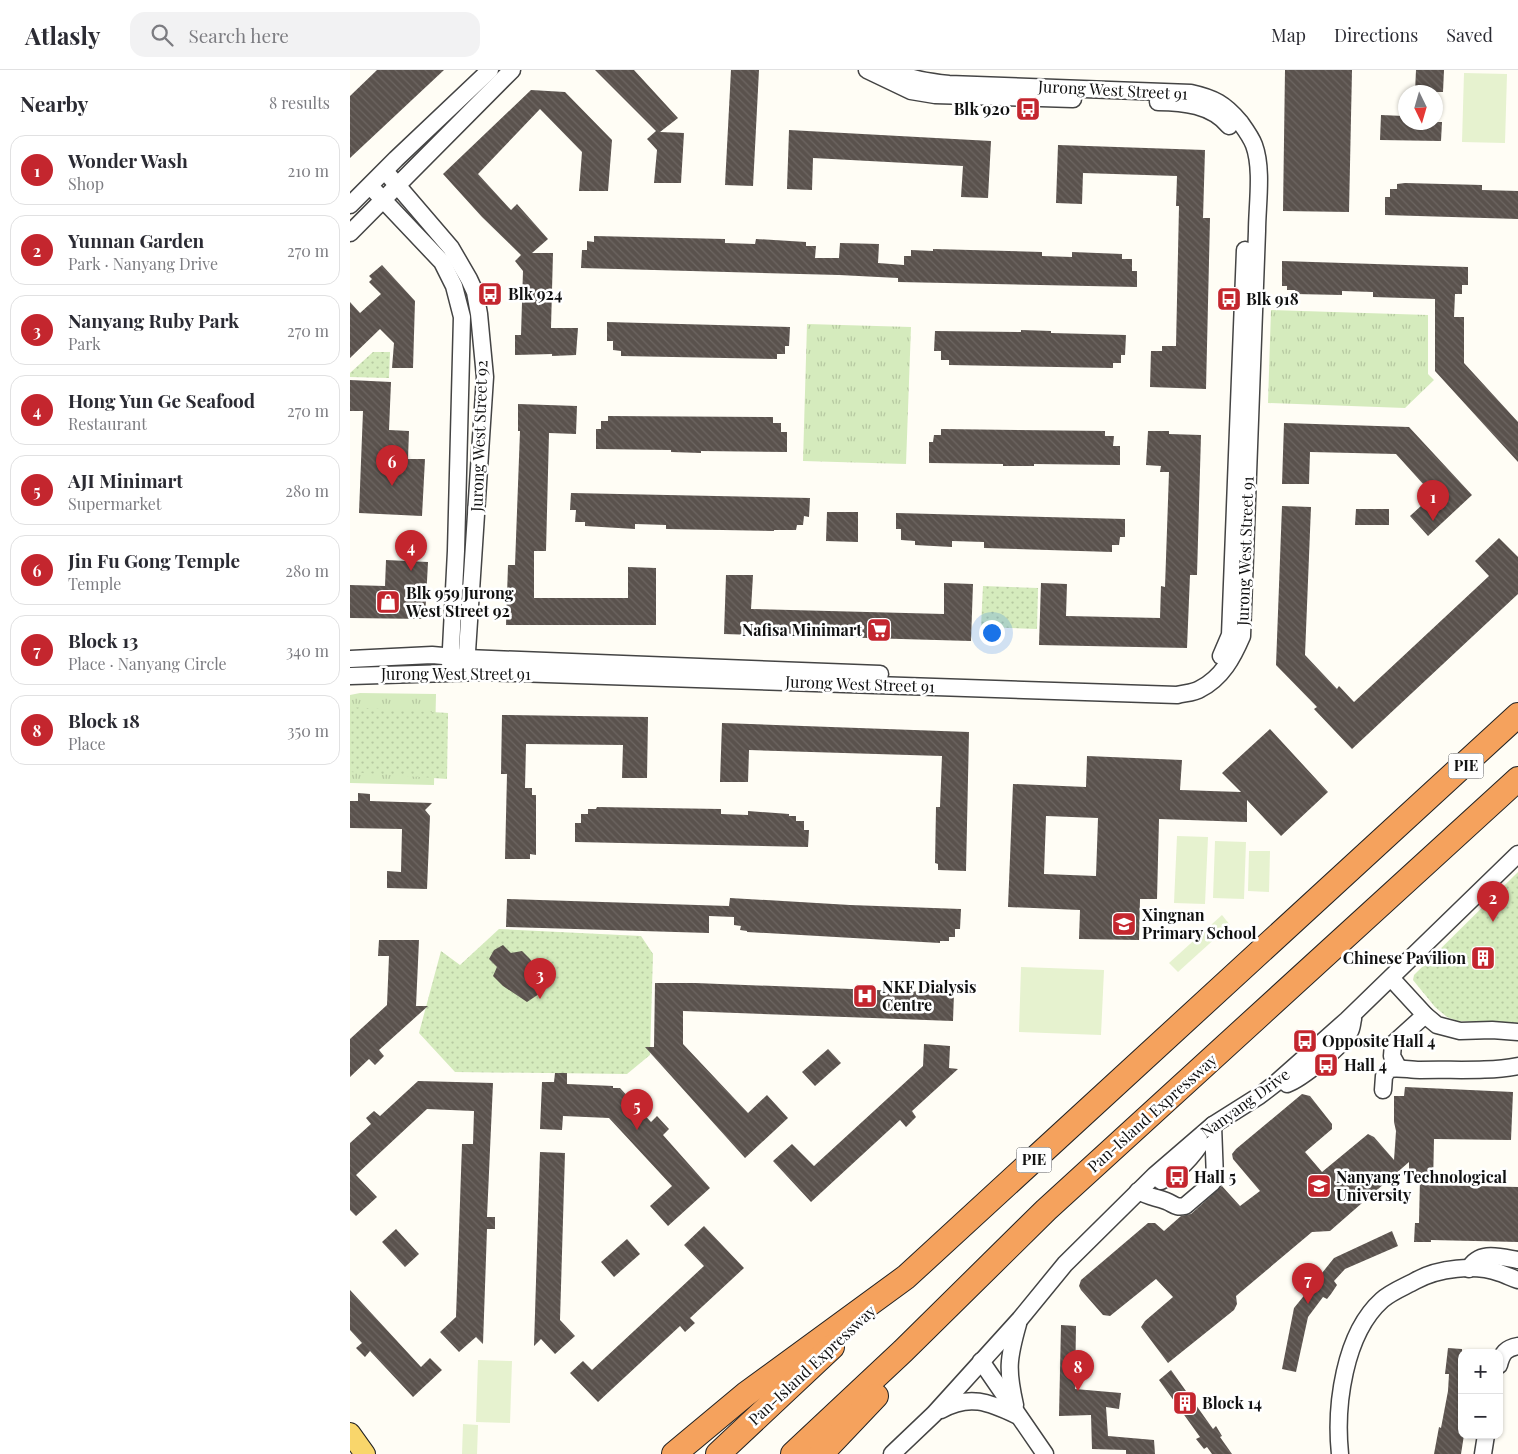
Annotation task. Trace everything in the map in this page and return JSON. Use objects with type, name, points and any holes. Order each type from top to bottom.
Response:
[{"type":"highway","name":"Pan-Island Expressway","points":[[718,1454],[906,1277],[1518,717]]},
{"type":"highway","name":"Pan-Island Expressway","points":[[793,1454],[903,1351],[1046,1210],[1518,779]]},
{"type":"highway","points":[[674,1454],[746,1394],[906,1277]]},
{"type":"highway","points":[[822,1454],[898,1373],[903,1351]]},
{"type":"main road","points":[[350,1433],[365,1454]]},
{"type":"street","points":[[350,205],[490,70]]},
{"type":"street","points":[[350,233],[512,70]]},
{"type":"street","name":"Jurong West Street 91","points":[[350,676],[458,665],[1174,685],[1194,680],[1213,668],[1223,652],[1230,634],[1248,169],[1244,148],[1235,132],[1223,118],[1205,108],[1171,102],[936,95],[911,91],[867,70]]},
{"type":"street","name":"Jurong West Street 91","points":[[350,659],[432,655],[458,665],[1177,695],[1200,690],[1221,674],[1233,656],[1242,636],[1258,167],[1254,146],[1245,129],[1230,111],[1211,98],[1191,93],[949,84],[925,82],[890,70]]},
{"type":"street","name":"Jurong West Street 92","points":[[384,171],[451,248],[475,292],[479,314],[485,377],[458,665]]},
{"type":"street","name":"Jurong West Street 92","points":[[370,186],[442,262],[454,286],[462,317],[456,551],[458,665]]},
{"type":"street","points":[[461,377],[485,377]]},
{"type":"street","name":"Nanyang Drive","points":[[934,1414],[1020,1320],[1065,1264],[1138,1191],[1212,1125],[1264,1091],[1355,1012],[1518,854]]},
{"type":"street","points":[[1391,978],[1424,1015],[1437,1026],[1460,1030],[1518,1032]]},
{"type":"street","points":[[1398,1067],[1392,1056],[1393,1044],[1424,1015]]},
{"type":"street","points":[[1384,1090],[1384,1076],[1389,1069],[1398,1067],[1414,1070],[1501,1069],[1518,1066]]},
{"type":"street","points":[[1138,1191],[1150,1198],[1167,1201],[1175,1207],[1180,1207],[1185,1206],[1212,1183],[1215,1179],[1212,1125]]},
{"type":"street","points":[[1469,1269],[1473,1262],[1485,1256],[1518,1260]]},
{"type":"street","points":[[1340,1454],[1338,1416],[1352,1347],[1366,1319],[1382,1300],[1426,1275],[1449,1270],[1469,1269],[1499,1272],[1518,1280]]},
{"type":"street","points":[[1018,1416],[1009,1377],[1010,1353],[1020,1320]]},
{"type":"street","points":[[1503,1354],[1510,1347],[1518,1346]]},
{"type":"street","points":[[981,1361],[1045,1454]]},
{"type":"street","points":[[892,1454],[934,1414],[958,1402],[978,1401],[990,1403],[1018,1416]]},
{"type":"street","points":[[1483,1454],[1485,1439]]},
{"type":"green space","points":[[1464,73],[1507,74],[1505,143],[1462,142]]},
{"type":"green space","points":[[1271,310],[1428,315],[1428,374],[1434,380],[1405,408],[1268,403]]},
{"type":"green space","points":[[807,324],[911,327],[906,464],[803,461]]},
{"type":"green space","points":[[373,352],[390,352],[389,378],[350,377],[350,373]]},
{"type":"green space","points":[[983,586],[1038,588],[1037,629],[981,627]]},
{"type":"green space","points":[[360,693],[436,694],[434,785],[350,783],[350,695]]},
{"type":"green space","points":[[350,707],[448,713],[447,779],[350,772]]},
{"type":"green space","points":[[1177,836],[1208,837],[1205,904],[1174,903]]},
{"type":"green space","points":[[1215,841],[1246,842],[1244,899],[1213,898]]},
{"type":"green space","points":[[1249,851],[1270,851],[1269,892],[1248,891]]},
{"type":"green space","points":[[1518,872],[1518,1023],[1458,1021],[1447,1017],[1435,1007],[1413,980],[1414,975]]},
{"type":"green space","points":[[1222,915],[1230,925],[1178,972],[1169,963]]},
{"type":"green space","points":[[499,929],[641,936],[653,954],[650,1055],[627,1074],[455,1072],[419,1033],[441,951],[460,965]]},
{"type":"green space","points":[[1021,967],[1104,970],[1101,1035],[1019,1032]]},
{"type":"green space","points":[[478,1360],[512,1361],[510,1423],[476,1422]]},
{"type":"green space","points":[[463,1424],[478,1425],[477,1454],[462,1454]]},
{"type":"building","points":[[377,70],[444,70],[350,158],[350,96]]},
{"type":"building","points":[[595,70],[634,70],[678,118],[660,132],[684,133],[681,183],[654,183],[657,150],[647,139],[656,131]]},
{"type":"building","points":[[731,70],[759,70],[753,186],[725,185]]},
{"type":"building","points":[[1285,70],[1352,70],[1349,212],[1283,211]]},
{"type":"building","points":[[1416,70],[1444,70],[1443,92],[1443,85],[1415,85]]},
{"type":"building","points":[[531,90],[565,92],[612,140],[608,191],[579,191],[582,152],[540,109],[478,174],[511,210],[517,204],[548,239],[532,253],[553,253],[551,328],[578,328],[576,355],[515,355],[515,335],[521,335],[523,271],[515,261],[521,255],[482,217],[443,174]]},
{"type":"building","points":[[1381,115],[1398,116],[1398,130],[1442,130],[1441,141],[1380,140]]},
{"type":"building","points":[[789,130],[991,141],[988,198],[961,197],[963,166],[813,158],[812,190],[787,189]]},
{"type":"building","points":[[1058,145],[1205,150],[1203,218],[1210,218],[1206,389],[1150,387],[1151,351],[1162,351],[1162,346],[1176,346],[1179,206],[1176,206],[1177,176],[1083,173],[1082,204],[1056,203]]},
{"type":"building","points":[[1397,184],[1482,185],[1482,190],[1518,191],[1518,219],[1385,215],[1385,197],[1390,197],[1390,189],[1397,189]]},
{"type":"building","points":[[594,236],[725,239],[725,243],[755,244],[756,239],[806,242],[806,246],[816,246],[815,258],[839,258],[840,243],[879,244],[878,263],[904,265],[904,256],[911,256],[911,250],[1042,252],[1042,256],[1072,257],[1072,252],[1122,254],[1122,259],[1132,259],[1132,271],[1137,271],[1137,287],[898,282],[898,278],[839,275],[581,268],[582,250],[587,250],[587,241],[594,242]]},
{"type":"building","points":[[1282,261],[1468,267],[1468,285],[1462,285],[1462,294],[1455,294],[1454,317],[1464,317],[1464,363],[1518,422],[1518,462],[1435,371],[1435,299],[1373,297],[1373,292],[1342,291],[1342,295],[1295,294],[1295,290],[1287,290],[1287,286],[1282,286]]},
{"type":"building","points":[[382,265],[415,301],[413,368],[392,368],[394,343],[380,329],[350,358],[350,302],[360,313],[381,294],[369,282],[372,279],[369,276]]},
{"type":"building","points":[[607,322],[790,327],[789,346],[785,346],[785,354],[777,354],[777,359],[621,356],[621,351],[613,350],[613,341],[607,341]]},
{"type":"building","points":[[1021,330],[1051,331],[1051,333],[1126,335],[1125,355],[1121,355],[1121,363],[1113,363],[1113,368],[949,365],[949,360],[941,360],[941,351],[934,351],[935,331],[1021,332]]},
{"type":"building","points":[[350,380],[391,382],[389,430],[409,431],[408,459],[425,459],[422,516],[359,513],[363,411],[350,411]]},
{"type":"building","points":[[518,404],[577,406],[576,434],[549,433],[546,551],[534,551],[534,598],[628,598],[628,567],[656,568],[656,625],[506,625],[508,565],[515,565],[520,431],[518,431]]},
{"type":"building","points":[[608,416],[773,417],[773,423],[781,423],[781,432],[787,432],[787,452],[701,451],[701,453],[671,452],[671,450],[596,449],[596,429],[601,429],[601,421],[608,421]]},
{"type":"building","points":[[1284,423],[1409,427],[1472,495],[1428,536],[1410,516],[1433,495],[1396,454],[1310,452],[1309,484],[1282,484]]},
{"type":"building","points":[[941,429],[1105,431],[1105,436],[1114,436],[1113,446],[1120,446],[1120,465],[1034,464],[1034,466],[1003,466],[1003,464],[929,463],[929,442],[933,442],[934,435],[941,435]]},
{"type":"building","points":[[1148,431],[1169,431],[1169,434],[1201,435],[1197,575],[1190,575],[1187,648],[1039,645],[1041,583],[1067,584],[1066,616],[1160,618],[1161,586],[1165,587],[1169,472],[1160,472],[1161,466],[1146,465]]},
{"type":"building","points":[[571,493],[810,498],[809,517],[804,516],[803,525],[797,525],[796,530],[774,531],[666,529],[666,525],[635,524],[635,529],[585,526],[585,522],[575,522],[576,510],[570,510]]},
{"type":"building","points":[[1282,506],[1311,507],[1305,655],[1337,689],[1339,686],[1354,702],[1489,576],[1475,561],[1499,538],[1518,557],[1518,594],[1352,749],[1314,709],[1317,707],[1276,665]]},
{"type":"building","points":[[1356,509],[1389,509],[1389,525],[1355,525]]},
{"type":"building","points":[[827,512],[858,512],[858,542],[826,541]]},
{"type":"building","points":[[896,513],[1125,519],[1125,537],[1120,537],[1119,545],[1112,545],[1112,552],[984,548],[984,542],[952,541],[952,547],[915,545],[915,541],[901,540],[901,529],[896,529]]},
{"type":"building","name":"Blk 959 Jurong West Street 92","points":[[386,560],[428,562],[425,619],[350,618],[350,585],[385,586]]},
{"type":"building","points":[[726,575],[753,575],[751,609],[944,614],[944,583],[973,584],[971,641],[724,634]]},
{"type":"building","points":[[502,715],[648,717],[647,778],[622,778],[623,745],[526,744],[525,788],[532,788],[532,795],[536,795],[536,855],[530,854],[530,859],[505,859],[507,774],[501,774]]},
{"type":"building","points":[[722,723],[969,732],[966,871],[938,870],[938,864],[935,863],[936,807],[940,807],[942,756],[749,750],[748,782],[720,782]]},
{"type":"building","points":[[1270,729],[1328,792],[1281,836],[1247,800],[1247,822],[1159,819],[1157,899],[1140,899],[1139,940],[1079,939],[1080,910],[1008,907],[1013,784],[1086,787],[1087,756],[1182,760],[1180,790],[1241,792],[1222,773]],"holes":[[[1046,816],[1098,818],[1096,876],[1044,874]]]},
{"type":"building","points":[[358,793],[370,794],[370,801],[432,803],[425,810],[430,816],[427,889],[387,888],[387,871],[401,872],[402,829],[350,828],[350,801],[358,801]]},
{"type":"building","points":[[597,807],[721,809],[721,814],[748,815],[748,811],[789,814],[789,816],[796,816],[796,821],[804,821],[804,830],[809,830],[808,847],[575,842],[575,823],[581,823],[581,814],[588,814],[588,809],[596,809]]},
{"type":"building","points":[[730,898],[961,909],[960,929],[955,929],[955,937],[949,937],[949,941],[940,941],[940,943],[747,932],[740,930],[741,926],[734,925],[734,917],[709,916],[709,933],[506,927],[507,899],[729,906]]},
{"type":"building","points":[[379,940],[419,940],[416,1006],[428,1006],[379,1050],[384,1056],[375,1065],[369,1059],[350,1077],[350,1039],[387,1005],[389,956],[378,956]]},
{"type":"building","points":[[503,945],[511,953],[522,951],[530,959],[545,983],[539,994],[527,1002],[503,986],[493,976],[497,967],[489,959],[494,950]]},
{"type":"building","name":"Chinese Pavilion","points":[[1483,948],[1490,951],[1493,958],[1490,965],[1483,968],[1476,965],[1473,958],[1476,951]]},
{"type":"building","points":[[655,983],[954,993],[953,1021],[683,1011],[683,1044],[748,1113],[767,1095],[788,1118],[745,1158],[645,1047],[654,1047]]},
{"type":"building","points":[[924,1044],[950,1046],[949,1068],[958,1069],[912,1111],[916,1117],[906,1127],[900,1120],[811,1202],[773,1161],[792,1144],[814,1166],[923,1066]]},
{"type":"building","points":[[828,1049],[841,1063],[815,1086],[802,1072]]},
{"type":"building","points":[[555,1073],[567,1073],[567,1084],[620,1088],[651,1122],[657,1116],[669,1129],[663,1135],[710,1188],[668,1226],[650,1206],[672,1186],[609,1118],[563,1116],[562,1130],[540,1129],[542,1082],[554,1082]]},
{"type":"building","points":[[418,1081],[493,1083],[487,1217],[495,1217],[495,1229],[487,1229],[483,1344],[476,1337],[459,1352],[440,1332],[456,1317],[462,1144],[473,1144],[474,1111],[427,1109],[356,1175],[377,1197],[356,1216],[350,1210],[350,1143],[371,1124],[366,1118],[374,1111],[380,1116]]},
{"type":"building","points":[[1405,1087],[1513,1092],[1511,1140],[1434,1139],[1433,1185],[1518,1187],[1518,1242],[1431,1240],[1431,1242],[1414,1242],[1415,1223],[1419,1223],[1420,1177],[1409,1176],[1409,1162],[1330,1231],[1312,1232],[1236,1296],[1237,1304],[1234,1310],[1168,1363],[1141,1327],[1145,1321],[1173,1297],[1156,1279],[1110,1316],[1103,1315],[1081,1290],[1079,1286],[1081,1280],[1148,1223],[1155,1223],[1164,1231],[1181,1216],[1191,1214],[1222,1186],[1240,1206],[1260,1191],[1233,1159],[1232,1154],[1302,1094],[1310,1096],[1332,1124],[1332,1129],[1305,1152],[1322,1172],[1368,1134],[1374,1137],[1394,1160],[1396,1131],[1394,1096],[1404,1096]]},
{"type":"building","points":[[540,1152],[565,1153],[560,1320],[575,1336],[555,1354],[541,1339],[534,1346]]},
{"type":"building","points":[[704,1226],[744,1268],[690,1318],[695,1323],[685,1332],[680,1326],[598,1402],[570,1373],[583,1361],[592,1370],[704,1266],[684,1245]]},
{"type":"building","points":[[396,1229],[419,1254],[405,1267],[382,1242]]},
{"type":"building","points":[[1392,1231],[1398,1246],[1345,1269],[1334,1281],[1337,1285],[1331,1294],[1327,1299],[1323,1297],[1308,1317],[1296,1372],[1282,1369],[1294,1308],[1307,1292],[1304,1290],[1318,1270],[1322,1273],[1334,1258]]},
{"type":"building","points":[[627,1239],[640,1254],[614,1277],[601,1262]]},
{"type":"building","points":[[350,1290],[421,1367],[430,1358],[442,1370],[413,1397],[370,1351],[365,1357],[356,1348],[362,1343],[350,1330]]},
{"type":"building","points":[[1061,1325],[1076,1326],[1075,1389],[1121,1393],[1119,1409],[1106,1407],[1108,1436],[1154,1440],[1155,1454],[1126,1454],[1126,1450],[1092,1449],[1091,1415],[1059,1416]]},
{"type":"building","points":[[1448,1348],[1462,1349],[1458,1349],[1458,1439],[1463,1439],[1461,1454],[1434,1454],[1448,1391],[1449,1374],[1445,1374]]},
{"type":"building","name":"Block 14","points":[[1171,1370],[1213,1429],[1216,1426],[1222,1436],[1220,1437],[1232,1454],[1212,1454],[1207,1447],[1204,1449],[1196,1439],[1200,1437],[1159,1380]]},
{"type":"place","name":"Blk 920","points":[[1028,109]]},
{"type":"place","name":"Blk 924","points":[[490,294]]},
{"type":"place","name":"Blk 918","points":[[1229,299]]},
{"type":"place","name":"Jin Fu Gong Temple","points":[[392,486]]},
{"type":"place","name":"Wonder Wash","points":[[1433,521]]},
{"type":"place","name":"Hong Yun Ge Seafood","points":[[411,571]]},
{"type":"place","name":"Blk 959 Jurong West Street 92","points":[[388,602]]},
{"type":"place","name":"Nafisa Minimart","points":[[879,630]]},
{"type":"place","name":"Yunnan Garden","points":[[1493,922]]},
{"type":"place","name":"Xingnan Primary School","points":[[1124,924]]},
{"type":"place","name":"Chinese Pavilion","points":[[1483,958]]},
{"type":"place","name":"NKF Dialysis Centre","points":[[865,996]]},
{"type":"place","name":"Nanyang Ruby Park","points":[[540,999]]},
{"type":"place","name":"Opposite Hall 4","points":[[1305,1041]]},
{"type":"place","name":"Hall 4","points":[[1326,1065]]},
{"type":"place","name":"AJI Minimart","points":[[637,1130]]},
{"type":"place","name":"Hall 5","points":[[1177,1177]]},
{"type":"place","name":"Nanyang Technological University","points":[[1319,1186]]},
{"type":"place","name":"Block 13","points":[[1308,1304]]},
{"type":"place","name":"Block 18","points":[[1078,1391]]},
{"type":"place","name":"Block 14","points":[[1185,1403]]}]
